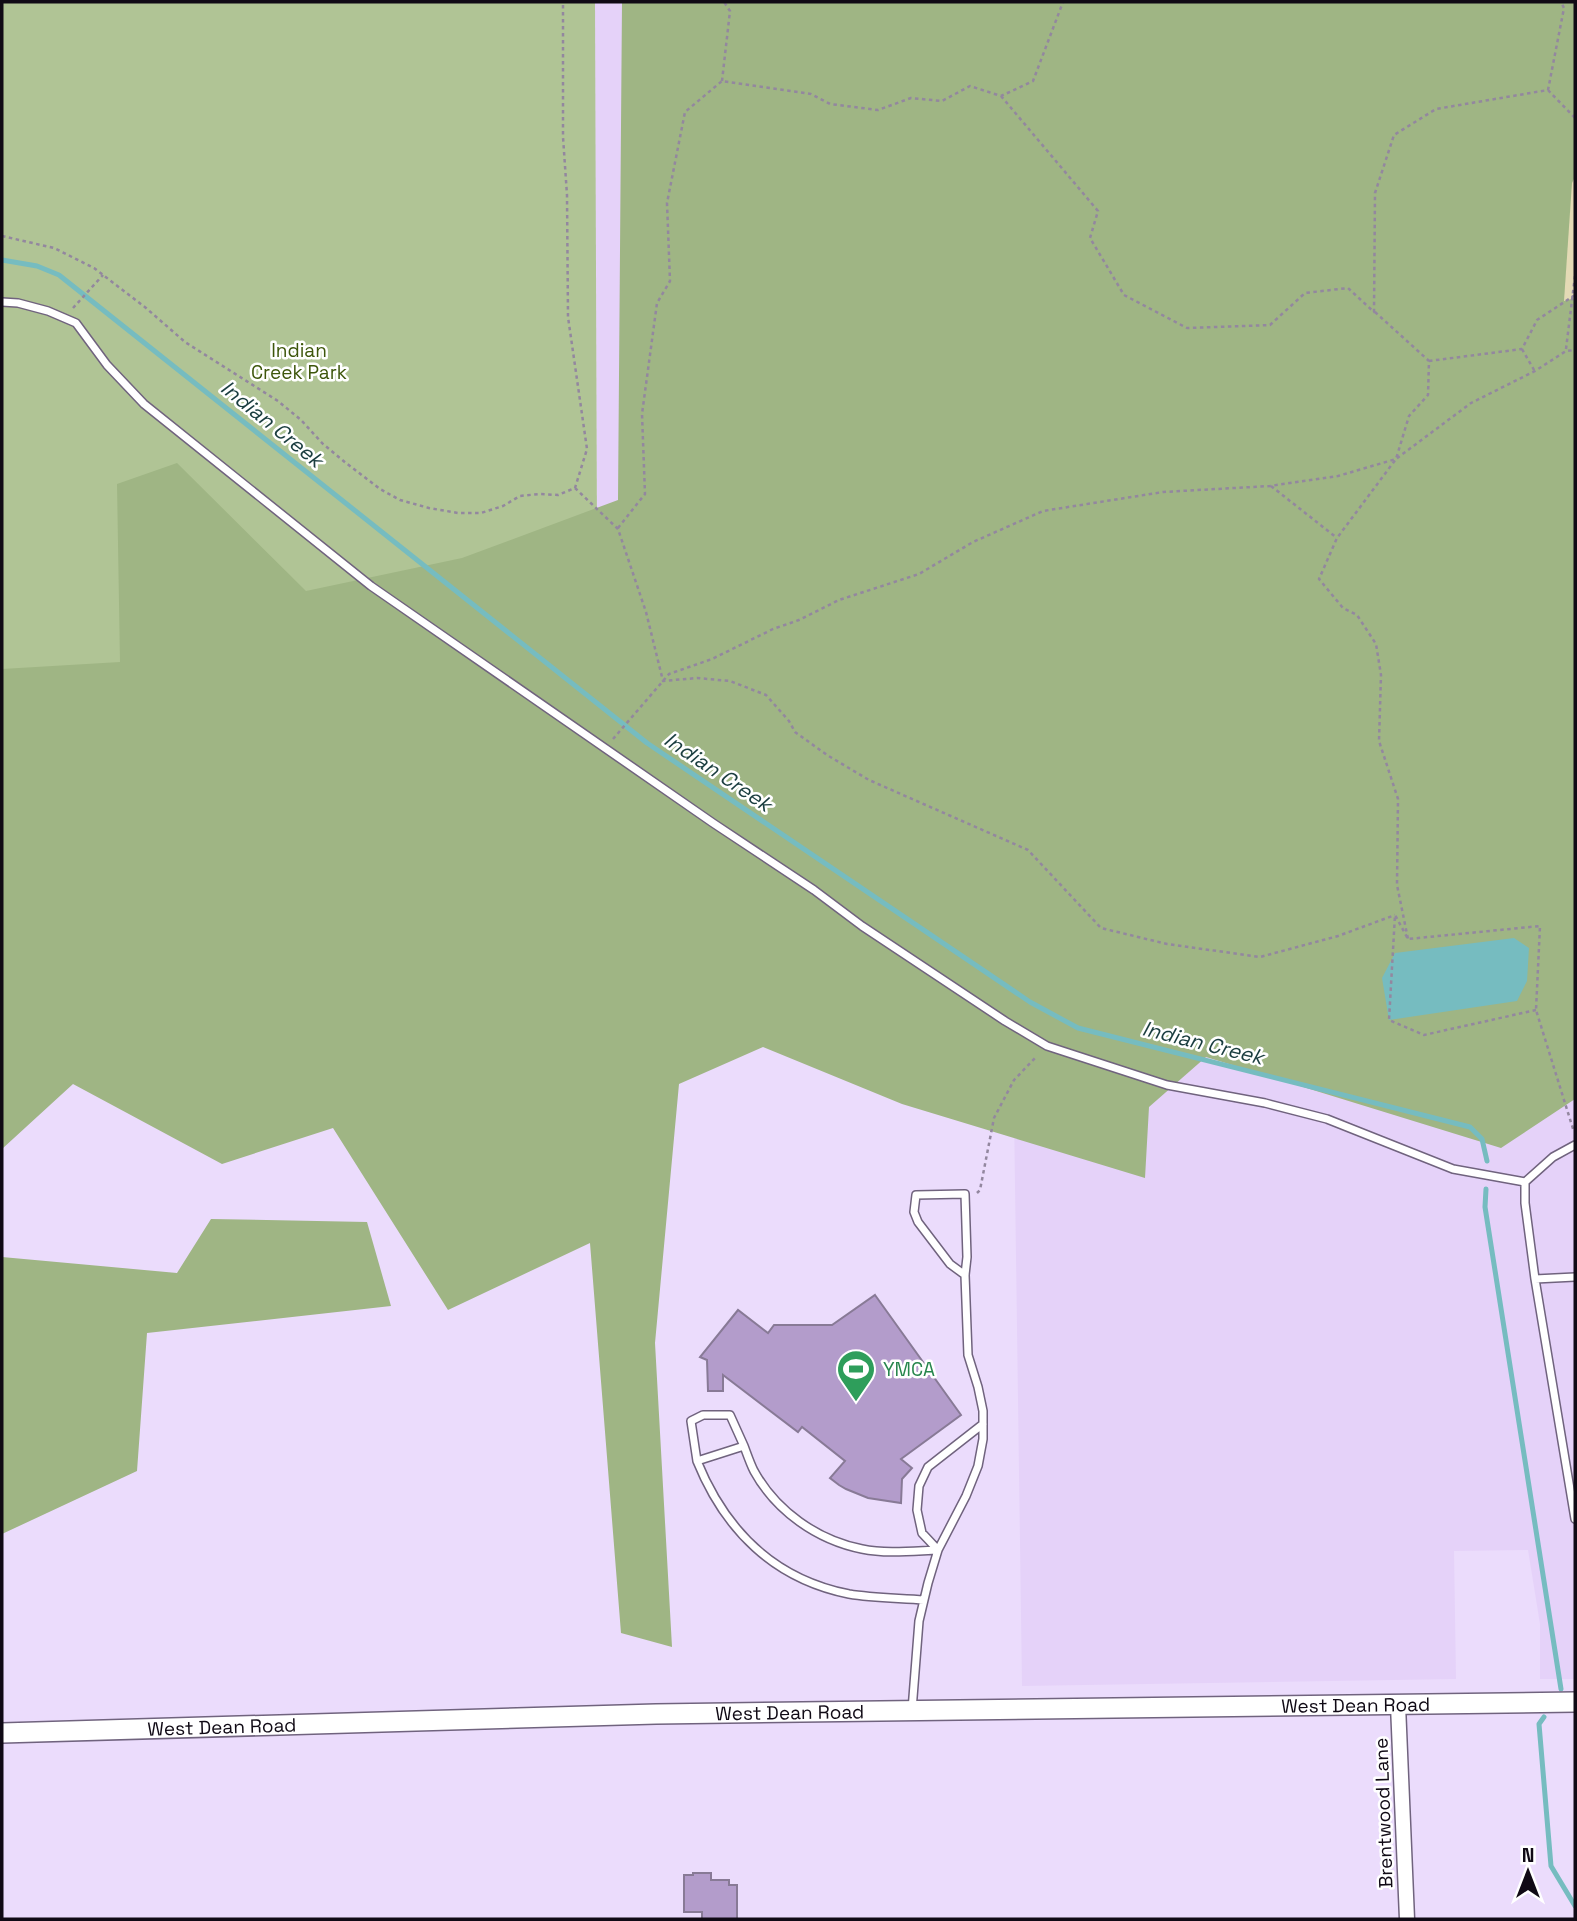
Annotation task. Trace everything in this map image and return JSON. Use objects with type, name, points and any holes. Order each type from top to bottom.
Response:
[{"type":"street","name":"West Dean Road","points":[[2,1733],[656,1714],[1575,1702]]},
{"type":"street","name":"Brentwood Lane","points":[[1398,1705],[1407,1919]]},
{"type":"lane","points":[[2,302],[48,311],[76,323],[107,365],[144,404],[371,586],[814,890],[862,926],[1047,1046],[1167,1085],[1265,1103],[1327,1119],[1453,1169],[1525,1182]]},
{"type":"lane","points":[[1575,1145],[1553,1157],[1525,1182],[1525,1203],[1535,1279],[1575,1519]]},
{"type":"lane","points":[[912,1711],[919,1621],[924,1600],[938,1550],[978,1466],[983,1439],[983,1411],[968,1355],[965,1194],[916,1195],[914,1212],[918,1222],[950,1264],[965,1275]]},
{"type":"lane","points":[[1535,1279],[1575,1276]]},
{"type":"lane","points":[[924,1600],[849,1594],[821,1585],[768,1559],[745,1539],[724,1514],[707,1485],[697,1461],[691,1421],[704,1415],[730,1415],[754,1470],[770,1495],[788,1514],[811,1530],[862,1549],[886,1552],[938,1550]]},
{"type":"lane","points":[[938,1550],[922,1533],[917,1510],[919,1486],[928,1467],[983,1424]]},
{"type":"lane","points":[[697,1461],[744,1446]]},
{"type":"path","points":[[564,2],[563,137],[567,195],[568,317],[587,449],[575,488]]},
{"type":"path","points":[[618,529],[645,494],[642,414],[657,303],[670,281],[667,203],[685,112],[722,81],[730,11],[724,2]]},
{"type":"path","points":[[1001,96],[1033,80],[1063,2]]},
{"type":"path","points":[[1548,90],[1564,8],[1561,2]]},
{"type":"path","points":[[722,81],[811,94],[830,104],[878,110],[911,98],[942,101],[970,86],[1001,96],[1098,211],[1090,238],[1124,295],[1187,328],[1270,325],[1305,293],[1348,288],[1429,361],[1429,396],[1409,416],[1396,458]]},
{"type":"path","points":[[1374,312],[1375,193],[1394,135],[1436,109],[1548,90]]},
{"type":"path","points":[[1548,90],[1575,118]]},
{"type":"path","points":[[2,236],[54,248],[103,275],[185,342],[278,401],[346,463],[380,489],[400,500],[439,510],[481,513],[503,506],[520,496],[558,495],[575,488]]},
{"type":"path","points":[[77,303],[103,275]]},
{"type":"path","points":[[1566,351],[1575,276]]},
{"type":"path","points":[[1522,349],[1538,320],[1574,295]]},
{"type":"path","points":[[1429,361],[1522,349]]},
{"type":"path","points":[[1522,349],[1535,371]]},
{"type":"path","points":[[1408,939],[1397,885],[1398,799],[1379,741],[1381,676],[1376,644],[1357,615],[1343,608],[1319,579],[1337,538],[1396,458],[1471,403],[1535,371],[1566,351],[1575,350]]},
{"type":"path","points":[[606,748],[669,674],[712,659],[839,600],[919,574],[973,542],[1043,511],[1163,492],[1270,486],[1338,476],[1396,458]]},
{"type":"path","points":[[1270,486],[1337,538]]},
{"type":"path","points":[[575,488],[618,529],[646,612],[663,681]]},
{"type":"path","points":[[663,681],[697,678],[730,681],[766,695],[795,732],[869,780],[1028,850],[1101,928],[1167,944],[1260,957],[1338,936],[1395,915]]},
{"type":"path","points":[[1395,915],[1408,939]]},
{"type":"path","points":[[1395,915],[1390,1020],[1424,1035],[1536,1010]]},
{"type":"path","points":[[1408,939],[1540,926],[1536,1010],[1575,1135]]},
{"type":"path","points":[[965,1205],[980,1190],[994,1118],[1014,1080],[1047,1046]]},
{"type":"shaded area","points":[[595,2],[1575,2],[1575,1679],[1540,1679],[1540,1624],[1528,1550],[1454,1551],[1456,1679],[1022,1686],[1014,1112],[599,917]]},
{"type":"shaded area","points":[[622,2],[1575,2],[1575,1099],[1501,1148],[1206,1057],[1149,1107],[1145,1178],[902,1104],[763,1047],[679,1084],[655,1343],[672,1647],[621,1633],[590,1243],[448,1310],[333,1128],[222,1164],[73,1084],[2,1149],[2,669],[120,662],[117,484],[177,463],[306,591],[462,558],[618,500]]},
{"type":"shaded area","points":[[1514,938],[1529,948],[1527,981],[1517,1001],[1389,1020],[1382,978],[1395,953]]},
{"type":"shaded area","points":[[211,1219],[367,1222],[391,1306],[147,1333],[137,1471],[2,1534],[2,1257],[177,1273]]},
{"type":"green space","name":"Indian Creek Park","points":[[2,2],[595,2],[598,799],[2,726]]},
{"type":"sand","points":[[1575,177],[1575,298],[1564,301],[1572,183]]},
{"type":"building","name":"YMCA","points":[[875,1295],[961,1415],[901,1459],[912,1468],[902,1479],[901,1503],[868,1498],[839,1485],[830,1478],[845,1461],[802,1427],[798,1432],[723,1375],[723,1391],[708,1391],[707,1360],[700,1357],[738,1310],[768,1333],[774,1325],[832,1325]]},
{"type":"building","points":[[711,1873],[711,1880],[729,1880],[729,1885],[737,1885],[737,1919],[702,1919],[702,1912],[684,1912],[684,1875]]},
{"type":"waterway","name":"Indian Creek","points":[[2,260],[37,266],[59,275],[647,743],[1030,1002],[1078,1028],[1470,1127],[1482,1139],[1487,1161]]},
{"type":"waterway","name":"Indian Creek","points":[[1486,1189],[1485,1207],[1561,1689]]},
{"type":"waterway","name":"Indian Creek","points":[[1544,1717],[1539,1724],[1551,1866],[1575,1906]]},
{"type":"place","name":"YMCA","points":[[856,1403]]}]
